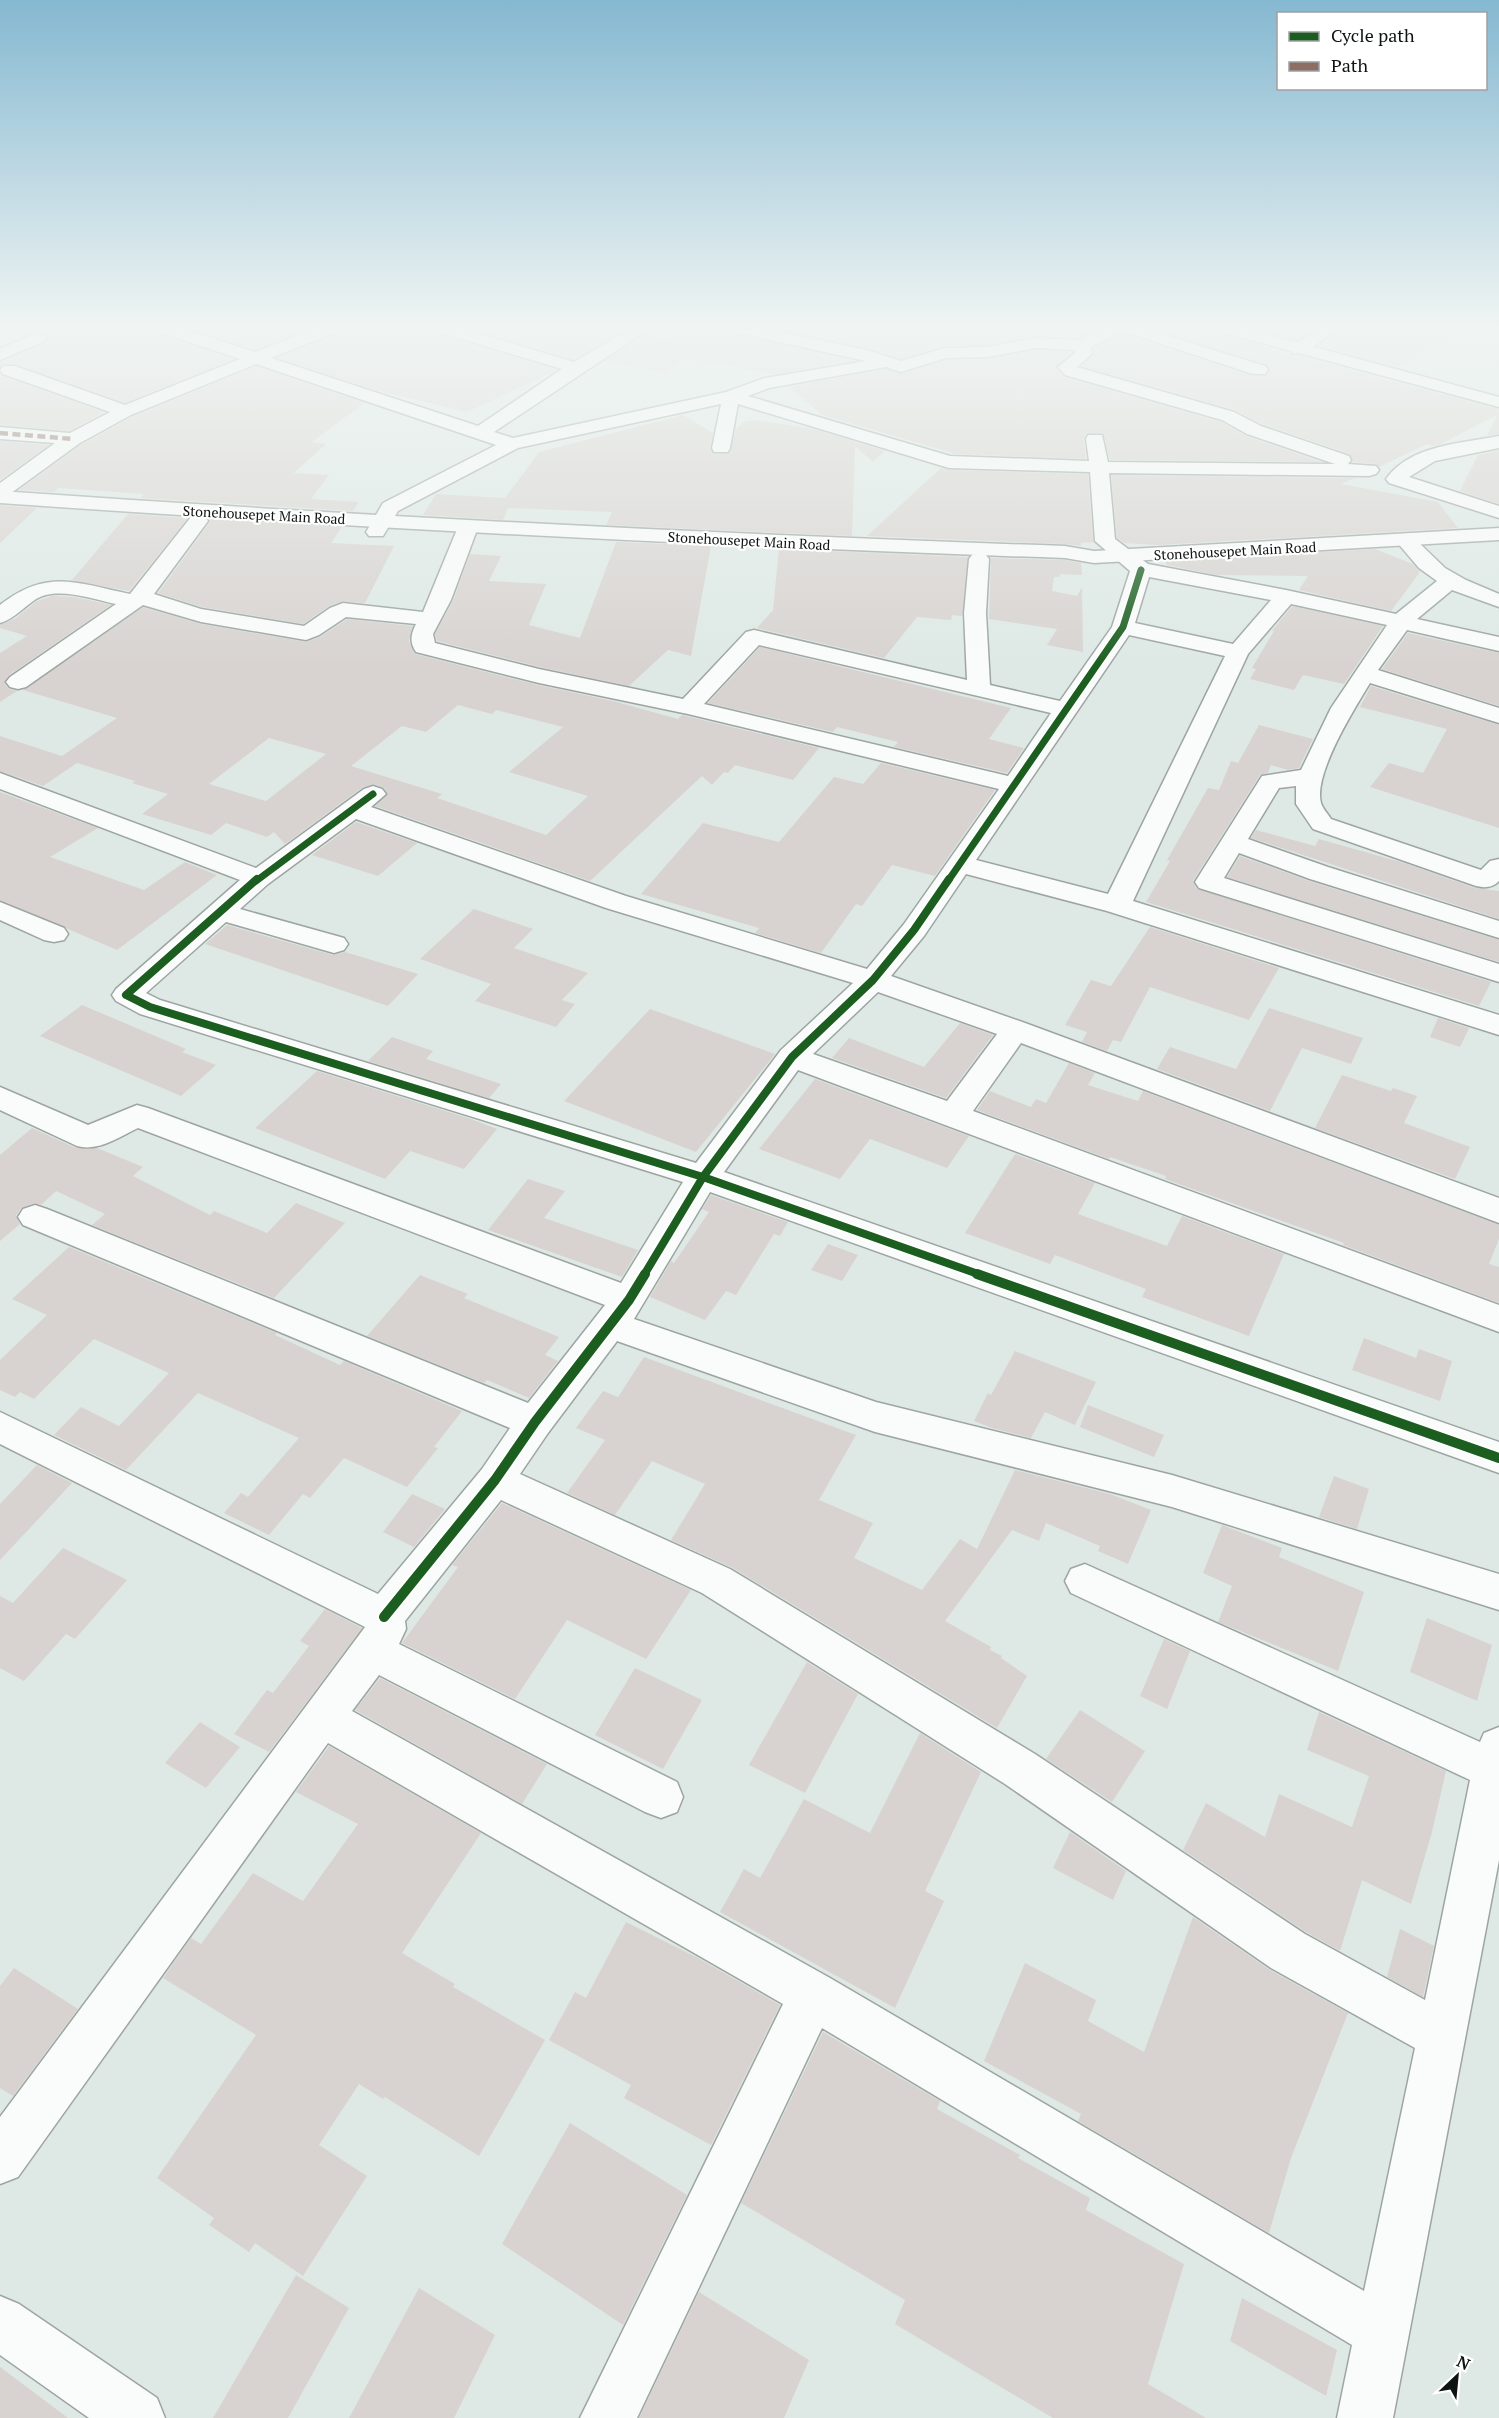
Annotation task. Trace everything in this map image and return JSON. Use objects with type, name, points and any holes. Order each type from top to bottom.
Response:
[{"type":"street","points":[[0,494],[68,442]]},
{"type":"street","points":[[505,442],[512,444]]},
{"type":"street","points":[[380,527],[390,507],[512,444],[522,442]]},
{"type":"street","points":[[721,448],[722,442]]},
{"type":"street","points":[[883,442],[950,462],[1099,467],[1370,470]]},
{"type":"street","points":[[1095,442],[1105,541],[1132,563],[1499,644]]},
{"type":"street","points":[[1288,442],[1499,512]]},
{"type":"street","points":[[1396,479],[1414,464],[1432,457],[1499,442]]},
{"type":"street","name":"Stonehousepet Main Road","points":[[0,494],[254,519]]},
{"type":"street","points":[[0,507],[198,521],[254,519],[466,532],[921,553],[979,559],[1068,562],[1094,557]]},
{"type":"street","points":[[18,682],[137,599],[198,521]]},
{"type":"street","points":[[466,532],[440,600],[422,634],[424,647],[539,676],[688,707],[1015,785]]},
{"type":"street","name":"Stonehousepet Main Road","points":[[921,553],[1065,552],[1132,563],[1499,534]]},
{"type":"street","points":[[1407,542],[1423,562],[1449,582],[1499,601]]},
{"type":"street","points":[[979,559],[975,613],[980,689]]},
{"type":"street","points":[[4,2147],[322,1717],[379,1634],[620,1313],[702,1177],[792,1057],[873,980],[914,930],[961,864],[1124,627],[1132,563]]},
{"type":"street","points":[[1449,582],[1402,621],[1366,674],[1324,743],[1309,777],[1307,800],[1322,824],[1485,880],[1499,867]]},
{"type":"street","points":[[0,616],[24,598],[42,589],[71,590],[137,599],[214,619],[306,633],[318,629],[333,614],[343,610],[429,619]]},
{"type":"street","points":[[1117,905],[1238,652],[1286,596]]},
{"type":"street","points":[[1124,627],[1238,652]]},
{"type":"street","points":[[688,707],[754,637],[1067,710]]},
{"type":"street","points":[[1366,674],[1499,716]]},
{"type":"street","points":[[1309,777],[1271,780],[1208,882],[1499,973]]},
{"type":"street","points":[[0,780],[259,878]]},
{"type":"street","points":[[1499,1211],[1015,1030],[873,980],[616,902],[363,801],[259,878],[126,995],[150,1007],[702,1177],[1499,1458]]},
{"type":"street","points":[[1233,842],[1319,873],[1499,930]]},
{"type":"street","points":[[961,864],[1117,905],[1499,1025]]},
{"type":"street","points":[[0,910],[54,934]]},
{"type":"street","points":[[222,912],[334,944]]},
{"type":"street","points":[[954,1115],[1015,1030]]},
{"type":"street","points":[[792,1057],[954,1115],[1499,1320]]},
{"type":"street","points":[[0,1097],[88,1138],[137,1116],[875,1417],[1173,1491],[1499,1592]]},
{"type":"street","points":[[35,1217],[536,1422]]},
{"type":"street","points":[[0,1427],[379,1634],[661,1797]]},
{"type":"street","points":[[495,1480],[716,1581],[1020,1770],[1288,1951],[1440,2035]]},
{"type":"street","points":[[1085,1581],[1335,1698],[1496,1758],[1365,2418]]},
{"type":"street","points":[[322,1717],[813,1995],[1383,2333]]},
{"type":"street","points":[[608,2418],[813,1995]]},
{"type":"street","points":[[0,2324],[137,2418]]},
{"type":"building","points":[[0,442],[49,445],[0,480]]},
{"type":"building","points":[[87,442],[312,442],[326,444],[294,473],[329,475],[311,499],[359,502],[353,511],[141,498],[144,494],[58,488],[54,492],[19,490]]},
{"type":"building","points":[[579,442],[711,442],[710,448],[714,454],[730,453],[733,442],[855,442],[885,451],[873,462],[855,446],[852,536],[606,525],[612,512],[508,508],[503,520],[423,515],[436,494],[505,498],[539,452]]},
{"type":"building","points":[[914,442],[1084,442],[1086,459],[956,454]]},
{"type":"building","points":[[1105,442],[1263,442],[1321,462],[1110,460]]},
{"type":"building","points":[[1314,442],[1445,442],[1434,446],[1427,444],[1379,467],[1376,464],[1352,462],[1350,454]]},
{"type":"building","points":[[1499,450],[1499,504],[1460,491],[1478,455]]},
{"type":"building","points":[[941,468],[1088,474],[1093,542],[1081,543],[1081,546],[867,536]]},
{"type":"building","points":[[1111,475],[1355,478],[1341,484],[1438,502],[1458,528],[1158,545],[1124,543],[1117,538]]},
{"type":"building","points":[[0,505],[37,508],[0,543]]},
{"type":"building","points":[[128,514],[188,518],[129,591],[72,580]]},
{"type":"building","points":[[209,519],[342,527],[331,543],[394,546],[365,603],[342,601],[329,606],[303,624],[202,607],[158,593],[210,522]]},
{"type":"building","points":[[616,542],[711,546],[691,656],[668,650],[629,686],[540,667],[437,641],[435,634],[453,601],[470,554],[501,556],[489,581],[546,584],[529,625],[580,638]]},
{"type":"building","points":[[779,549],[968,557],[962,616],[952,615],[951,620],[917,617],[884,658],[757,628],[773,610]]},
{"type":"building","points":[[1375,549],[1413,564],[1420,572],[1391,611],[1299,590],[1308,576],[1217,575],[1167,565],[1165,561]]},
{"type":"building","points":[[991,558],[1065,560],[1081,563],[1082,575],[1060,574],[1059,577],[1054,577],[1052,591],[1077,596],[1082,587],[1083,652],[1047,645],[1057,629],[989,619]]},
{"type":"building","points":[[52,596],[75,597],[111,605],[9,675],[4,683],[9,689],[17,691],[0,702],[0,653],[27,636],[0,628],[0,625],[16,618],[37,601]]},
{"type":"building","points":[[1292,606],[1383,626],[1344,684],[1303,675],[1294,690],[1250,679],[1256,669],[1252,668],[1274,631],[1272,631]]},
{"type":"building","points":[[143,607],[201,624],[306,642],[320,637],[347,619],[413,626],[409,641],[415,654],[613,701],[678,719],[682,715],[819,748],[793,780],[735,765],[728,773],[724,772],[712,785],[702,776],[590,881],[375,806],[388,794],[384,788],[374,784],[363,787],[285,844],[274,832],[267,837],[226,823],[211,835],[142,814],[168,794],[77,763],[43,786],[0,771],[0,736],[62,756],[117,718],[23,690]],"holes":[[[458,705],[492,714],[496,710],[563,727],[509,772],[588,796],[546,835],[437,798],[442,794],[351,766],[402,726],[426,732]],[[269,738],[326,754],[266,801],[209,784]]]},
{"type":"building","points":[[1408,633],[1499,653],[1499,706],[1382,669]]},
{"type":"building","points":[[760,647],[1011,708],[989,739],[1024,748],[1007,773],[894,747],[898,742],[837,727],[833,732],[708,703]]},
{"type":"building","points":[[1371,686],[1499,725],[1499,828],[1370,787],[1389,763],[1423,773],[1447,729],[1360,707]]},
{"type":"building","points":[[1259,725],[1313,739],[1299,768],[1288,770],[1271,765],[1268,773],[1260,775],[1193,881],[1197,889],[1491,982],[1479,1006],[1146,902],[1208,788],[1219,790],[1231,761],[1238,763]]},
{"type":"building","points":[[881,763],[995,790],[935,876],[892,865],[862,906],[856,904],[821,953],[755,933],[759,928],[641,894],[703,823],[779,842],[834,777],[863,784]]},
{"type":"building","points":[[0,792],[98,828],[50,857],[144,890],[185,862],[217,875],[117,950],[0,900]]},
{"type":"building","points":[[356,822],[417,843],[378,876],[312,855]]},
{"type":"building","points":[[1256,830],[1315,846],[1319,839],[1404,863],[1475,888],[1499,891],[1499,919],[1251,838]]},
{"type":"building","points":[[1240,856],[1309,881],[1499,940],[1499,962],[1227,877]]},
{"type":"building","points":[[474,909],[533,929],[514,948],[588,973],[562,1000],[575,1004],[556,1027],[475,1001],[491,984],[420,959]]},
{"type":"building","points":[[227,925],[333,955],[345,952],[418,974],[388,1006],[205,944]]},
{"type":"building","points":[[1150,927],[1279,968],[1249,1020],[1150,987],[1121,1042],[1113,1040],[1107,1051],[1082,1042],[1087,1032],[1065,1025],[1091,980],[1111,986]]},
{"type":"building","points":[[82,1005],[186,1049],[182,1052],[216,1065],[181,1096],[40,1036]]},
{"type":"building","points":[[1269,1008],[1363,1038],[1351,1064],[1302,1048],[1270,1111],[1157,1069],[1170,1047],[1236,1069]]},
{"type":"building","points":[[650,1009],[775,1054],[696,1152],[564,1101]]},
{"type":"building","points":[[1438,1018],[1469,1028],[1460,1047],[1430,1037]]},
{"type":"building","points":[[960,1023],[993,1035],[946,1098],[832,1058],[849,1038],[924,1067]]},
{"type":"building","points":[[392,1037],[433,1051],[426,1059],[501,1084],[489,1098],[368,1061]]},
{"type":"building","points":[[1069,1063],[1095,1073],[1088,1085],[1138,1101],[1143,1091],[1499,1225],[1499,1239],[1489,1264],[1499,1267],[1499,1303],[1343,1245],[1344,1243],[1165,1179],[1166,1176],[1110,1157],[1109,1159],[977,1110],[990,1091],[1031,1107],[1036,1099],[1046,1103]]},
{"type":"building","points":[[317,1071],[497,1129],[464,1169],[410,1151],[385,1179],[255,1128]]},
{"type":"building","points":[[1342,1075],[1391,1091],[1393,1088],[1417,1096],[1404,1123],[1470,1147],[1455,1179],[1315,1128]]},
{"type":"building","points":[[815,1079],[969,1136],[947,1168],[870,1139],[840,1179],[759,1149]]},
{"type":"building","points":[[32,1128],[76,1148],[97,1148],[143,1167],[133,1176],[210,1215],[214,1211],[267,1233],[296,1203],[345,1223],[274,1298],[92,1225],[105,1214],[56,1191],[41,1205],[34,1203],[21,1208],[16,1216],[20,1224],[0,1241],[0,1155]]},
{"type":"building","points":[[1015,1154],[1095,1183],[1078,1214],[1167,1246],[1182,1216],[1284,1254],[1249,1336],[1142,1297],[1146,1289],[1055,1255],[1050,1264],[965,1233]]},
{"type":"building","points":[[528,1179],[565,1191],[544,1218],[638,1250],[622,1277],[488,1230]]},
{"type":"building","points":[[711,1195],[788,1222],[780,1236],[774,1234],[736,1295],[726,1291],[705,1320],[650,1297],[671,1261],[674,1263],[709,1212],[702,1209]]},
{"type":"building","points":[[828,1244],[858,1255],[842,1281],[811,1270]]},
{"type":"building","points":[[69,1247],[277,1333],[275,1335],[340,1365],[344,1361],[462,1411],[434,1447],[438,1448],[407,1487],[344,1458],[310,1498],[303,1494],[269,1535],[224,1513],[241,1493],[248,1497],[299,1438],[198,1393],[126,1470],[54,1435],[81,1407],[119,1426],[169,1373],[94,1339],[34,1399],[20,1392],[15,1397],[0,1390],[0,1360],[47,1315],[12,1299]]},
{"type":"building","points":[[420,1275],[468,1294],[464,1298],[559,1337],[545,1355],[558,1361],[529,1398],[487,1380],[484,1383],[367,1336]]},
{"type":"building","points":[[1364,1338],[1416,1358],[1419,1349],[1452,1361],[1440,1401],[1352,1370]]},
{"type":"building","points":[[1015,1351],[1096,1382],[1075,1425],[1045,1412],[1031,1438],[974,1421],[988,1393],[991,1395]]},
{"type":"building","points":[[644,1357],[856,1435],[819,1500],[873,1523],[854,1558],[922,1590],[960,1539],[977,1549],[1015,1470],[1110,1494],[1151,1510],[1128,1564],[1098,1551],[1100,1546],[1046,1523],[1039,1541],[1012,1530],[945,1621],[991,1647],[990,1650],[1002,1656],[1001,1658],[1027,1676],[997,1728],[731,1567],[671,1540],[705,1484],[652,1461],[615,1515],[567,1493],[605,1440],[576,1428],[603,1391],[618,1397]]},
{"type":"building","points":[[1088,1405],[1164,1435],[1154,1457],[1080,1427]]},
{"type":"building","points":[[37,1465],[72,1483],[0,1560],[0,1504]]},
{"type":"building","points":[[1334,1476],[1369,1489],[1357,1529],[1319,1517]]},
{"type":"building","points":[[412,1494],[445,1509],[414,1547],[383,1532]]},
{"type":"building","points":[[502,1503],[691,1590],[646,1659],[567,1620],[515,1699],[402,1643],[458,1567],[452,1565]]},
{"type":"building","points":[[1222,1525],[1282,1548],[1279,1557],[1364,1592],[1338,1671],[1218,1622],[1232,1586],[1203,1573]]},
{"type":"building","points":[[63,1548],[127,1580],[75,1639],[66,1634],[24,1681],[0,1668],[0,1596],[13,1603]]},
{"type":"building","points":[[325,1609],[362,1628],[269,1752],[234,1734],[267,1690],[273,1693],[309,1646],[300,1641]]},
{"type":"building","points":[[1427,1618],[1492,1645],[1477,1701],[1410,1672]]},
{"type":"building","points":[[1164,1639],[1190,1651],[1167,1709],[1140,1696]]},
{"type":"building","points":[[807,1662],[858,1694],[805,1793],[749,1765]]},
{"type":"building","points":[[635,1668],[702,1700],[663,1769],[595,1735]]},
{"type":"building","points":[[380,1678],[547,1764],[522,1804],[355,1710]]},
{"type":"building","points":[[1080,1710],[1145,1751],[1112,1802],[1046,1759]]},
{"type":"building","points":[[1319,1712],[1446,1771],[1432,1832],[1411,1904],[1362,1880],[1340,1951],[1306,1932],[1183,1850],[1206,1803],[1265,1837],[1279,1794],[1352,1827],[1369,1776],[1307,1750]]},
{"type":"building","points":[[200,1722],[240,1747],[206,1788],[165,1763]]},
{"type":"building","points":[[920,1733],[981,1772],[925,1891],[944,1901],[895,2008],[720,1912],[744,1869],[760,1878],[804,1799],[870,1833]]},
{"type":"building","points":[[329,1746],[481,1833],[402,1953],[455,1984],[453,1987],[545,2040],[479,2156],[385,2097],[383,2099],[359,2084],[319,2145],[367,2176],[303,2276],[255,2243],[249,2252],[209,2225],[214,2218],[157,2178],[256,2035],[163,1978],[191,1938],[201,1944],[253,1873],[303,1901],[358,1824],[296,1792]]},
{"type":"building","points":[[1070,1832],[1126,1871],[1113,1900],[1053,1868]]},
{"type":"building","points":[[1193,1917],[1270,1970],[1348,2013],[1291,2158],[1269,2233],[1078,2121],[1081,2114],[984,2061],[1025,1963],[1096,2000],[1088,2021],[1144,2052]]},
{"type":"building","points":[[626,1922],[698,1958],[780,2005],[711,2145],[624,2098],[631,2085],[549,2040],[575,1992],[586,1998]]},
{"type":"building","points":[[1400,1929],[1434,1946],[1423,1997],[1387,1977]]},
{"type":"building","points":[[14,1968],[78,2009],[13,2096],[0,2088],[0,1986]]},
{"type":"building","points":[[823,2032],[940,2101],[937,2109],[1020,2155],[1018,2158],[1090,2198],[1086,2210],[1184,2264],[1148,2384],[1206,2418],[1053,2418],[895,2324],[905,2300],[741,2203]]},
{"type":"building","points":[[570,2123],[687,2195],[623,2325],[502,2244]]},
{"type":"building","points":[[296,2275],[349,2308],[288,2418],[213,2418]]},
{"type":"building","points":[[419,2288],[495,2335],[454,2418],[349,2418]]},
{"type":"building","points":[[699,2292],[809,2360],[784,2418],[639,2418]]},
{"type":"building","points":[[1242,2298],[1337,2350],[1326,2396],[1230,2341]]},
{"type":"building","points":[[0,2367],[68,2418],[0,2418]]},
{"type":"cycle path","points":[[384,1617],[495,1480],[535,1422],[629,1300],[703,1177],[792,1057],[873,980],[914,930],[1123,627],[1141,569]]},
{"type":"cycle path","points":[[373,794],[259,878],[126,995],[150,1007],[703,1177],[1499,1458]]}]
